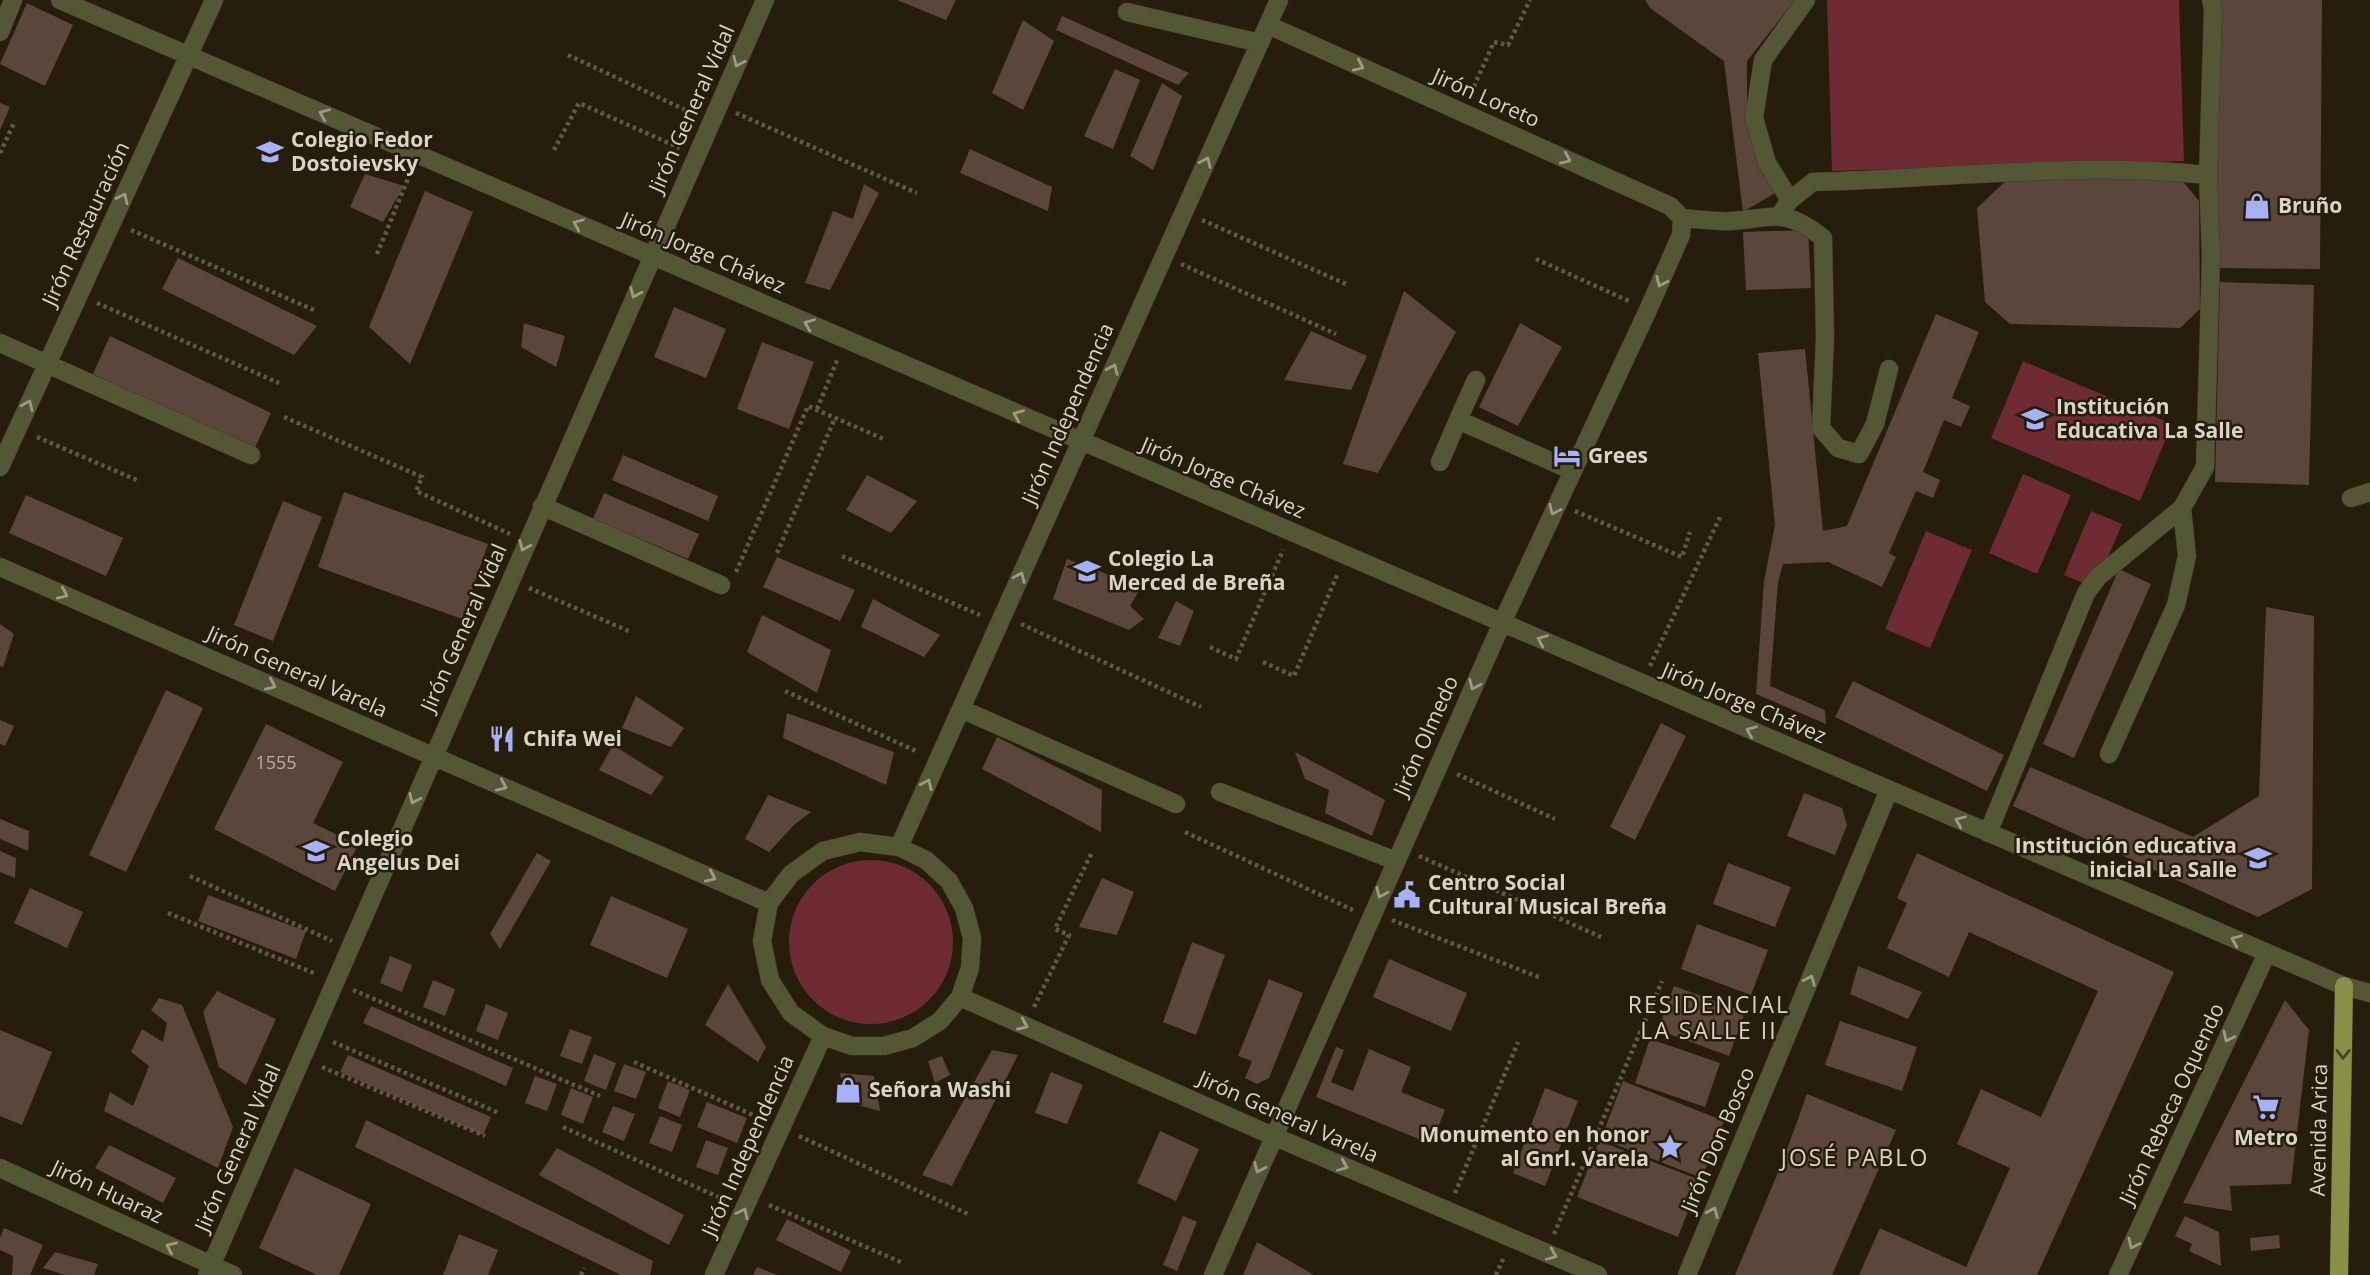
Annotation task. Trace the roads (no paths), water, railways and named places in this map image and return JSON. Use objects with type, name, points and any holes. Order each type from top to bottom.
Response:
[{"type":"main road","name":"Avenida Arica","points":[[2339,1275],[2344,986]]},
{"type":"street","points":[[0,32],[13,0]]},
{"type":"street","name":"Jirón Jorge Chávez","points":[[60,0],[2267,953],[2344,986],[2370,993]]},
{"type":"street","name":"Jirón Restauración","points":[[0,467],[214,0]]},
{"type":"street","name":"Jirón General Vidal","points":[[209,1270],[765,0]]},
{"type":"street","name":"Jirón Independencia","points":[[899,847],[1279,0]]},
{"type":"street","points":[[1806,0],[1763,60],[1754,118],[1767,163],[1785,208],[1823,238],[1825,337],[1821,428],[1838,448],[1859,454],[1875,424],[1889,369]]},
{"type":"street","points":[[1988,833],[2086,593],[2098,577],[2182,508],[2205,467],[2211,256],[2208,175],[2213,9],[2211,0]]},
{"type":"street","points":[[1128,12],[1260,43]]},
{"type":"street","name":"Jirón Loreto","points":[[1268,25],[1670,206],[1682,218]]},
{"type":"street","points":[[1682,218],[1728,221],[1785,208],[1813,182],[2048,171],[2164,171],[2208,175]]},
{"type":"street","name":"Jirón Olmedo","points":[[1213,1275],[1502,623],[1648,310],[1681,235],[1682,218]]},
{"type":"street","points":[[0,344],[251,455]]},
{"type":"street","points":[[1440,462],[1476,380]]},
{"type":"street","points":[[1458,420],[1573,471]]},
{"type":"street","points":[[2351,498],[2370,492]]},
{"type":"street","points":[[542,506],[727,584]]},
{"type":"street","points":[[2109,754],[2176,605],[2187,556],[2182,508]]},
{"type":"street","name":"Jirón General Varela","points":[[0,567],[769,903]]},
{"type":"street","points":[[961,709],[1176,804]]},
{"type":"street","name":"Jirón Don Bosco","points":[[1686,1275],[1889,790]]},
{"type":"street","points":[[1220,792],[1398,854]]},
{"type":"street","points":[[860,842],[899,847],[926,860],[949,881],[964,908],[972,937],[971,968],[960,997],[940,1021],[914,1038],[904,1041],[884,1046],[852,1046],[823,1036],[791,1013],[770,980],[762,941],[769,903],[791,874],[823,851],[860,842]]},
{"type":"street","name":"Jirón Rebeca Oquendo","points":[[2118,1275],[2267,953]]},
{"type":"street","name":"Jirón General Varela","points":[[960,997],[1273,1136],[1598,1275]]},
{"type":"street","name":"Jirón Independencia","points":[[714,1275],[823,1036]]},
{"type":"street","name":"Jirón Huaraz","points":[[0,1168],[209,1270],[233,1275]]},
{"type":"place","name":"Colegio Fedor Dostoievsky","points":[[270,152]]},
{"type":"place","name":"Bruño","points":[[2257,206]]},
{"type":"place","name":"Institución Educativa La Salle","points":[[2035,419]]},
{"type":"place","name":"Grees","points":[[1567,456]]},
{"type":"place","name":"Colegio La Merced de Breña","points":[[1087,571]]},
{"type":"place","name":"Chifa Wei","points":[[502,739]]},
{"type":"place","name":"Colegio Angelus Dei","points":[[316,851]]},
{"type":"place","name":"Institución educativa inicial La Salle","points":[[2258,858]]},
{"type":"place","name":"Centro Social Cultural Musical Breña","points":[[1407,895]]},
{"type":"place","name":"Señora Washi","points":[[848,1090]]},
{"type":"place","name":"Metro","points":[[2266,1107]]},
{"type":"place","name":"Monumento en honor al Gnrl. Varela","points":[[1670,1147]]},
{"type":"district","name":"RESIDENCIAL LA SALLE II","points":[[1709,1018]]},
{"type":"district","name":"JOSÉ PABLO","points":[[1855,1158]]}]
